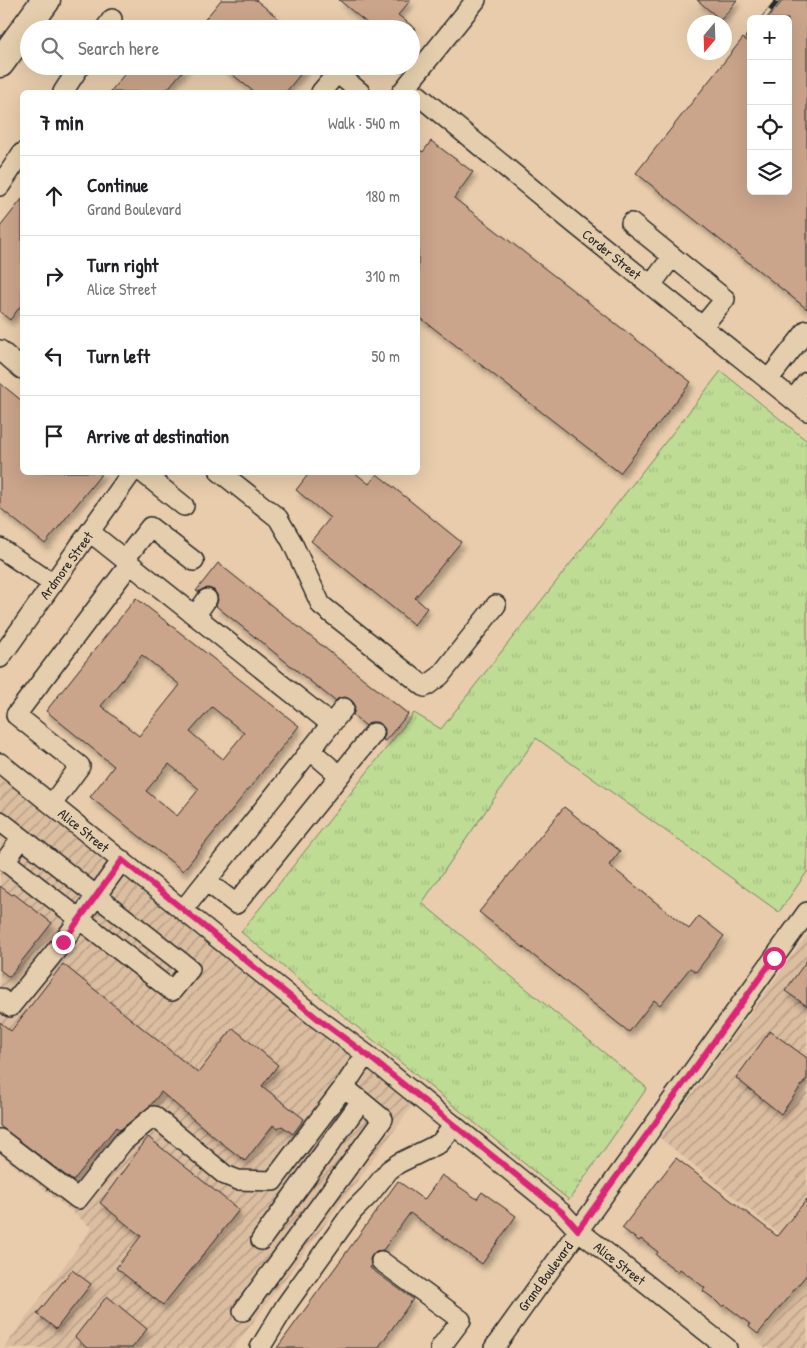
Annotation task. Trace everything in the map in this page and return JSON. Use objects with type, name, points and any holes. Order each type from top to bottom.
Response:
[{"type":"highway","points":[[0,51],[32,0]]},
{"type":"highway","points":[[31,20],[46,0]]},
{"type":"highway","points":[[0,63],[20,36]]},
{"type":"street","points":[[411,90],[476,0]]},
{"type":"street","points":[[64,90],[74,75]]},
{"type":"street","points":[[323,90],[335,75]]},
{"type":"street","points":[[339,75],[358,90]]},
{"type":"street","name":"Corder Street","points":[[420,99],[800,406]]},
{"type":"street","points":[[0,186],[20,156]]},
{"type":"street","points":[[631,223],[725,300],[702,327]]},
{"type":"street","points":[[651,285],[672,257]]},
{"type":"street","points":[[768,380],[807,330]]},
{"type":"street","points":[[0,350],[20,367]]},
{"type":"street","points":[[800,406],[807,382]]},
{"type":"street","name":"Ardmore Street","points":[[0,658],[130,475]]},
{"type":"street","points":[[146,475],[184,506]]},
{"type":"street","points":[[224,475],[278,518],[292,542],[321,605],[425,687],[440,676],[496,606]]},
{"type":"street","points":[[52,804],[80,766],[16,715],[128,562],[150,527],[194,561]]},
{"type":"street","points":[[90,532],[331,724]]},
{"type":"street","points":[[0,548],[53,584]]},
{"type":"street","points":[[195,616],[207,599]]},
{"type":"street","points":[[183,910],[344,708]]},
{"type":"street","points":[[206,881],[236,904],[374,732]]},
{"type":"street","points":[[310,750],[339,775]]},
{"type":"street","name":"Alice Street","points":[[0,763],[317,1018],[366,1054],[562,1212],[578,1230],[727,1348]]},
{"type":"street","points":[[0,821],[22,838],[97,896],[190,969],[172,991],[5,861],[22,838]]},
{"type":"street","points":[[0,998],[10,1007],[80,919],[122,860]]},
{"type":"street","name":"Grand Boulevard","points":[[494,1348],[807,912]]},
{"type":"street","points":[[0,1139],[78,1199],[123,1142],[154,1116],[225,1175],[238,1180],[273,1181],[344,1087],[366,1054]]},
{"type":"street","points":[[243,1311],[383,1119],[344,1087]]},
{"type":"street","points":[[261,1240],[361,1101]]},
{"type":"street","points":[[260,1348],[286,1305],[353,1211],[389,1170],[398,1163],[440,1143],[454,1125]]},
{"type":"street","points":[[381,1261],[461,1320],[440,1348]]},
{"type":"shaded area","points":[[0,777],[413,1105],[234,1348],[4,1348],[92,1228],[0,1154]]},
{"type":"shaded area","points":[[807,935],[807,1256],[660,1138]]},
{"type":"shaded area","points":[[807,1285],[807,1348],[765,1348],[760,1344]]},
{"type":"green space","points":[[721,371],[807,441],[807,872],[779,912],[536,738],[422,903],[647,1088],[569,1200],[241,932],[414,713],[441,729]]},
{"type":"building","points":[[221,0],[256,0],[280,20],[204,20]]},
{"type":"building","points":[[339,0],[411,0],[398,15],[404,20],[363,20]]},
{"type":"building","points":[[697,0],[737,0],[725,15],[715,15]]},
{"type":"building","points":[[783,0],[807,0],[807,309],[636,173],[726,60],[732,60],[732,52],[743,38],[747,41],[747,195],[792,195],[792,15],[771,15]]},
{"type":"building","points":[[124,75],[179,75],[167,90],[112,90]]},
{"type":"building","points":[[233,75],[300,75],[288,90],[252,90]]},
{"type":"building","points":[[431,141],[473,172],[454,198],[691,382],[620,473],[420,318],[420,150],[423,152]]},
{"type":"building","points":[[20,202],[20,307],[10,320],[0,312],[0,227]]},
{"type":"building","points":[[0,383],[20,399],[20,475],[101,475],[45,544],[0,508]]},
{"type":"building","points":[[308,475],[358,475],[369,484],[378,475],[461,542],[415,598],[427,608],[414,625],[311,541],[330,518],[296,490]]},
{"type":"building","points":[[218,563],[408,714],[385,741],[383,740],[385,729],[381,724],[370,722],[366,726],[353,715],[355,709],[354,703],[351,700],[345,697],[335,701],[216,606],[218,600],[214,590],[208,588],[196,591]]},
{"type":"building","points":[[136,598],[299,726],[183,871],[90,797],[114,766],[46,711]],"holes":[[[142,655],[180,685],[139,736],[101,706]],[[212,707],[244,733],[223,759],[190,732]],[[169,764],[199,789],[177,816],[146,791]]]},
{"type":"building","points":[[564,807],[620,851],[609,865],[689,929],[699,916],[724,936],[696,972],[690,968],[660,1005],[654,1000],[629,1032],[479,912]]},
{"type":"building","points":[[0,886],[12,895],[14,894],[52,923],[9,977],[0,970]]},
{"type":"building","points":[[807,960],[807,1006],[785,991]]},
{"type":"building","points":[[63,964],[198,1073],[233,1028],[278,1065],[262,1086],[304,1119],[293,1134],[282,1126],[277,1128],[273,1125],[245,1161],[161,1092],[150,1106],[120,1130],[116,1127],[73,1181],[0,1126],[0,1022],[11,1031]]},
{"type":"building","points":[[770,1031],[807,1058],[807,1078],[781,1114],[736,1078]]},
{"type":"building","points":[[148,1137],[239,1210],[163,1305],[116,1268],[141,1236],[100,1203]]},
{"type":"building","points":[[676,1158],[777,1236],[807,1199],[807,1274],[758,1334],[749,1327],[750,1324],[725,1305],[723,1307],[703,1291],[705,1288],[680,1269],[678,1272],[656,1255],[658,1252],[622,1228]]},
{"type":"building","points":[[442,1175],[477,1199],[482,1192],[516,1216],[482,1264],[410,1213],[383,1250],[376,1251],[370,1259],[370,1268],[413,1299],[378,1348],[277,1348],[398,1181],[424,1200]]},
{"type":"building","points":[[72,1270],[91,1284],[56,1329],[37,1314]]},
{"type":"building","points":[[107,1296],[147,1329],[132,1348],[87,1348],[75,1337]]},
{"type":"railway","points":[[766,15],[778,0]]},
{"type":"route","points":[[63,942],[122,860],[317,1018],[367,1055],[562,1212],[578,1230],[774,958]]}]
